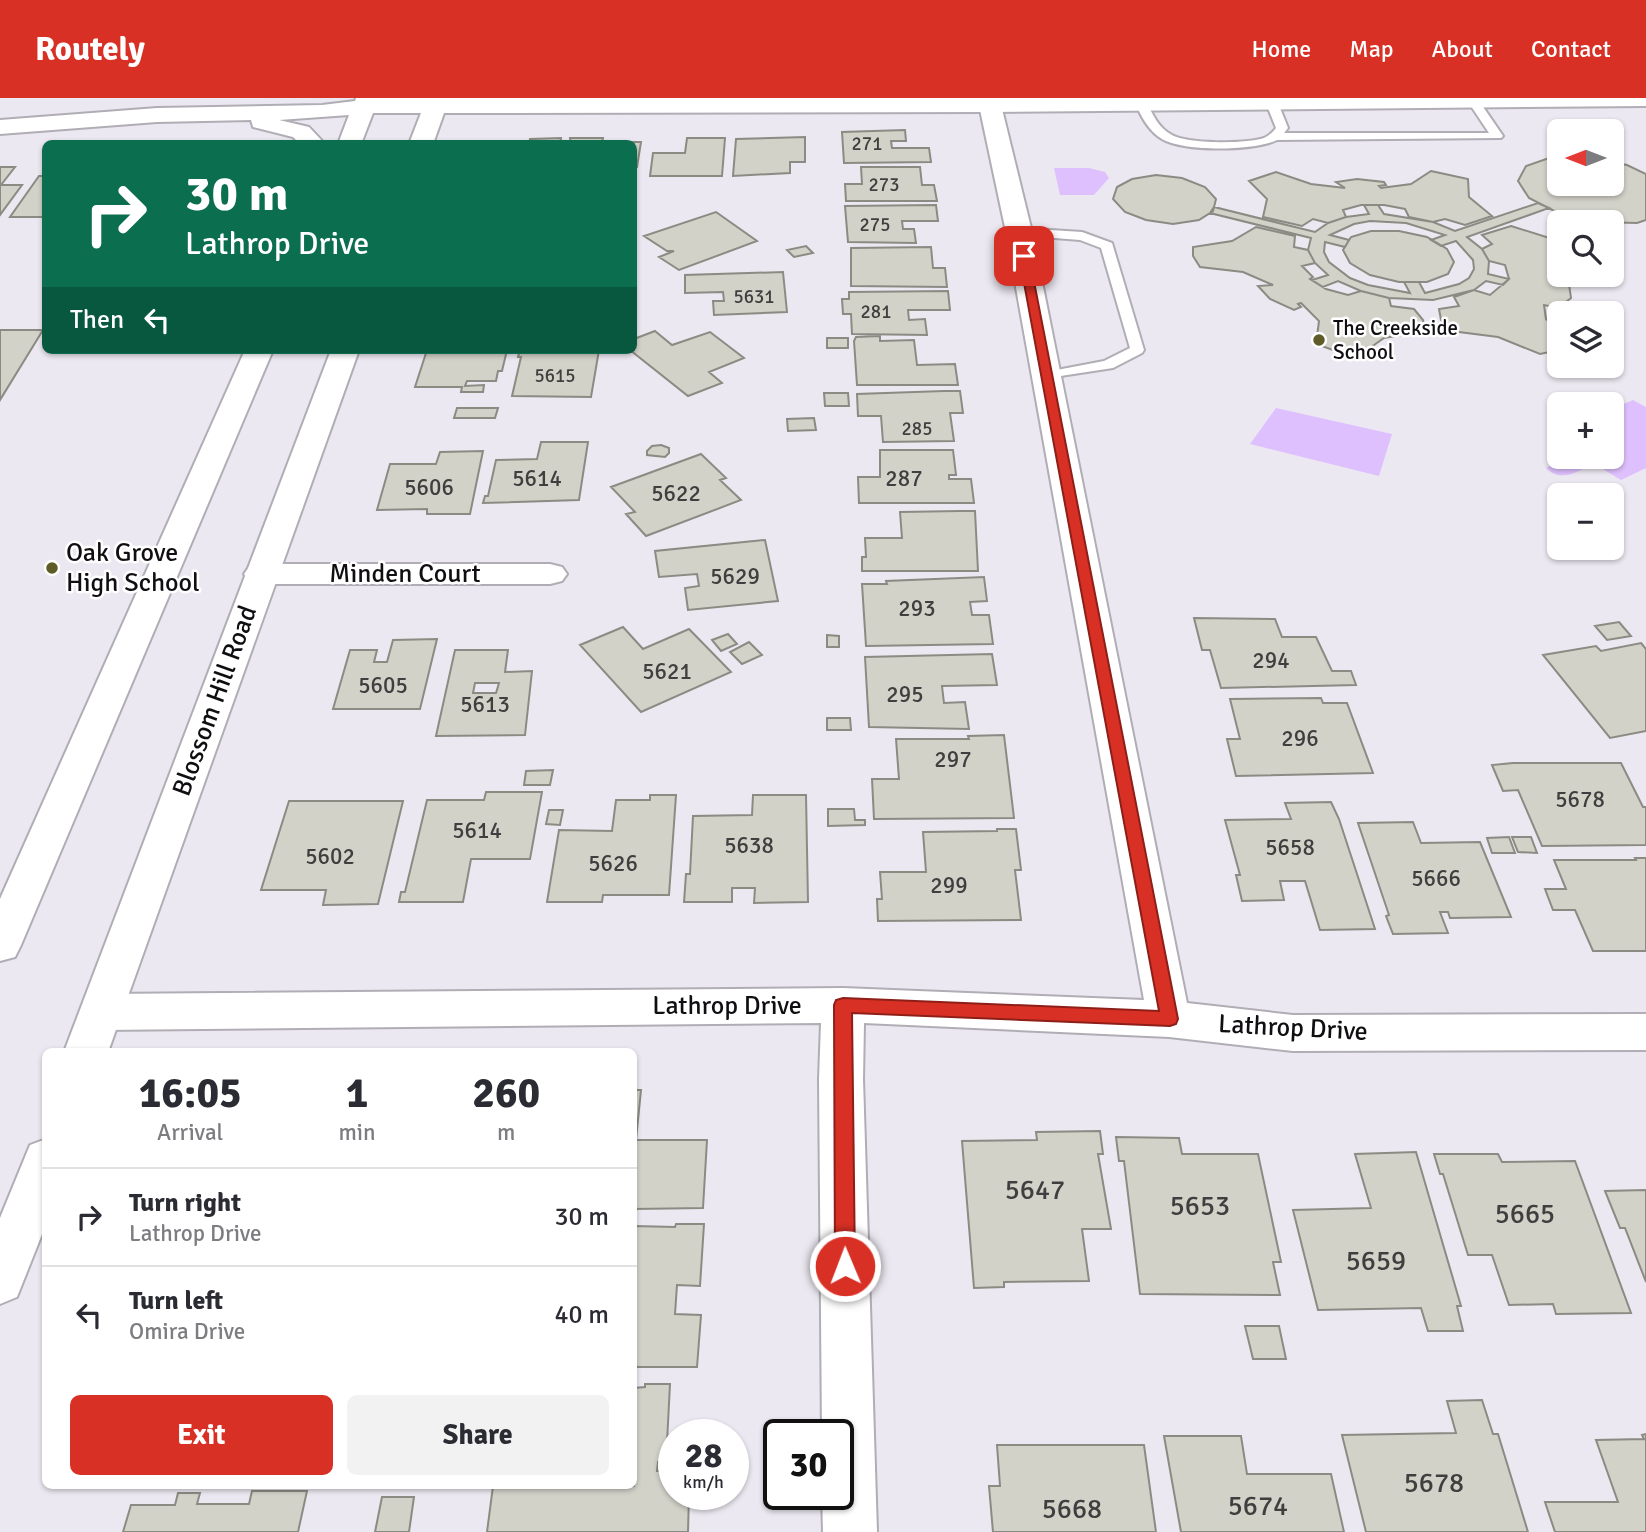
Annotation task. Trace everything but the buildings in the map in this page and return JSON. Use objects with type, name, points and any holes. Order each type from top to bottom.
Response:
[{"type":"street","points":[[0,111],[199,104],[322,112],[366,102],[817,102],[990,105],[1646,99]]},
{"type":"street","points":[[351,140],[366,102]]},
{"type":"street","points":[[423,140],[436,102]]},
{"type":"street","points":[[0,127],[199,104],[301,132],[310,140]]},
{"type":"street","points":[[990,105],[1019,232],[1170,1019]]},
{"type":"street","points":[[0,945],[258,354]]},
{"type":"street","name":"Blossom Hill Road","points":[[87,1048],[344,354]]},
{"type":"street","name":"Minden Court","points":[[261,574],[550,575]]},
{"type":"street","points":[[843,1005],[841,1079],[850,1532]]},
{"type":"street","name":"Lathrop Drive","points":[[100,1012],[843,1005],[1170,1019],[1293,1033],[1646,1032]]},
{"type":"street","points":[[0,1281],[42,1170]]},
{"type":"lane","points":[[1155,102],[1147,118],[1171,139],[1208,144],[1264,142],[1276,137],[1497,136],[1473,100]]},
{"type":"lane","points":[[1272,103],[1282,128],[1276,137]]},
{"type":"lane","points":[[1019,232],[1082,236],[1107,246],[1136,350],[1108,365],[1046,376]]},
{"type":"shaded area","points":[[1054,168],[1089,168],[1105,172],[1109,178],[1094,195],[1060,195]]},
{"type":"shaded area","points":[[1633,400],[1646,407],[1646,468],[1621,480],[1603,469],[1624,469],[1624,404]]},
{"type":"shaded area","points":[[1276,408],[1392,434],[1379,476],[1250,444]]},
{"type":"shaded area","points":[[1548,469],[1582,469],[1563,475]]},
{"type":"place","name":"The Creekside School","points":[[1319,340]]},
{"type":"place","name":"Oak Grove High School","points":[[52,568]]},
{"type":"route","points":[[845,1266],[841,1079],[843,1005],[1170,1019],[1024,256]]}]
